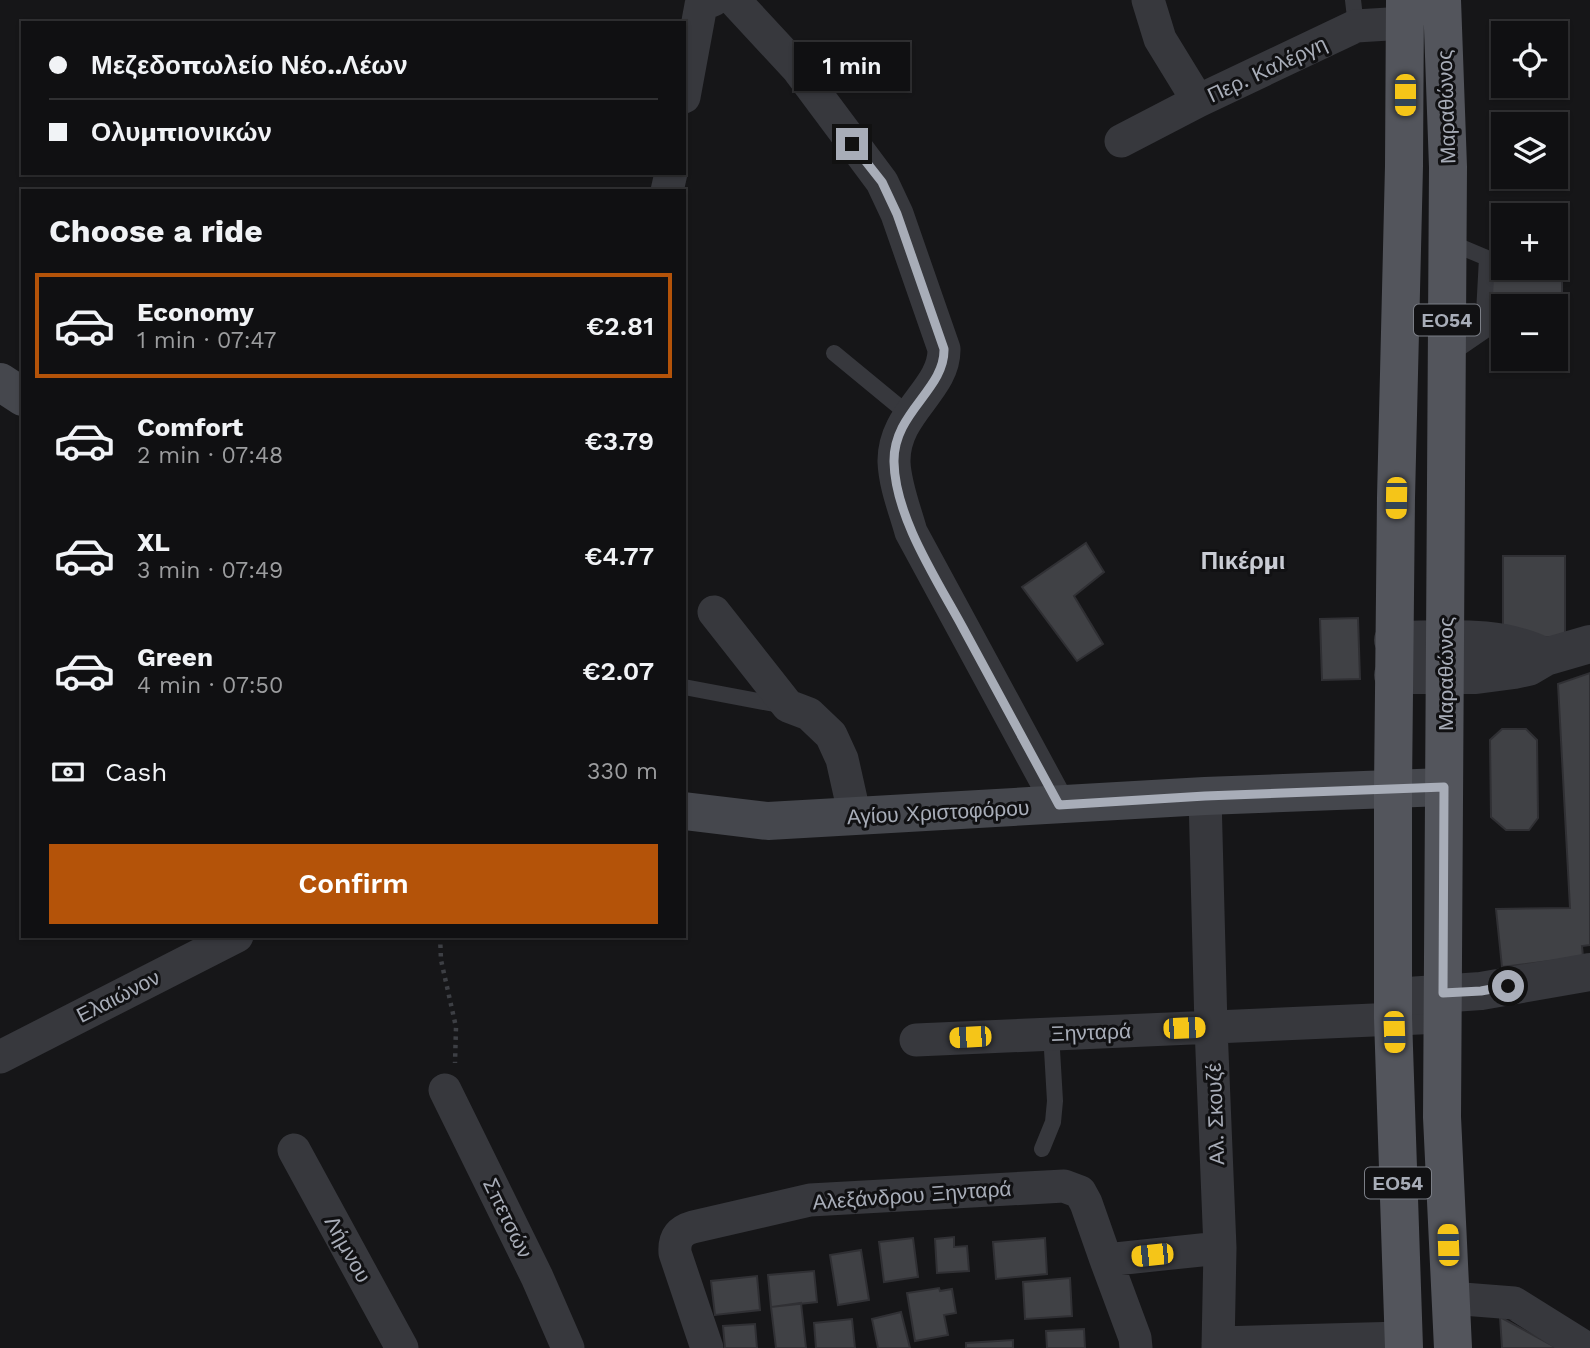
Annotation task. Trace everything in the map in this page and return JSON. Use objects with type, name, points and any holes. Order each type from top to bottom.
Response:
[{"type":"main road","name":"Μαραθώνος","points":[[1442,0],[1448,167],[1442,1117],[1452,1348]]},
{"type":"main road","name":"Μαραθώνος","points":[[1403,1343],[1393,1007],[1393,657],[1405,12]]},
{"type":"main road","points":[[0,382],[21,396]]},
{"type":"main road","name":"Αγίου Χριστοφόρου","points":[[686,811],[768,821],[1205,796],[1444,787]]},
{"type":"street","points":[[686,86],[701,5],[713,0]]},
{"type":"street","points":[[734,0],[797,68],[882,182],[897,214],[944,349],[944,362],[940,373],[908,414],[898,437],[894,462],[911,532],[1059,805]]},
{"type":"street","name":"Περ. Καλέργη","points":[[1148,0],[1160,39],[1198,101],[1354,13],[1405,12]]},
{"type":"street","points":[[1121,141],[1198,101]]},
{"type":"street","points":[[714,612],[788,706],[809,714],[831,735],[842,759],[855,817]]},
{"type":"street","points":[[1393,657],[1445,658],[1509,644],[1528,648],[1545,657],[1590,643]]},
{"type":"street","name":"Αλ. Σκουζέ","points":[[1205,796],[1220,1248],[1218,1345]]},
{"type":"street","name":"Ελαιώνον","points":[[0,1057],[233,938]]},
{"type":"street","points":[[1393,1007],[1442,1005],[1481,991],[1590,972]]},
{"type":"street","name":"Ξηνταρά","points":[[916,1040],[1211,1027],[1393,1007]]},
{"type":"street","name":"Σπετσών","points":[[445,1090],[537,1277],[568,1348]]},
{"type":"street","name":"Λήμνου","points":[[294,1150],[402,1348]]},
{"type":"street","name":"Αλεξάνδρου Ξηνταρά","points":[[707,1348],[675,1254],[678,1235],[693,1227],[810,1200],[1064,1186],[1080,1192],[1106,1260]]},
{"type":"street","points":[[1136,1348],[1135,1338],[1106,1260],[1220,1248]]},
{"type":"street","points":[[1450,1298],[1514,1303],[1586,1348]]},
{"type":"street","points":[[1218,1345],[1403,1343]]},
{"type":"lane","points":[[834,354],[908,414]]},
{"type":"lane","points":[[686,687],[788,706]]},
{"type":"lane","points":[[1042,1149],[1053,1122],[1055,1101],[1051,1033]]},
{"type":"path","points":[[440,938],[440,960],[456,1027],[455,1072],[445,1090]]},
{"type":"building","points":[[1488,267],[1491,267],[1491,280],[1562,280],[1562,294],[1491,294],[1489,313]]},
{"type":"building","points":[[1086,543],[1104,572],[1074,596],[1103,644],[1077,661],[1022,587]]},
{"type":"building","points":[[1503,556],[1565,556],[1565,637],[1503,638]]},
{"type":"building","points":[[1358,618],[1360,679],[1322,680],[1320,619]]},
{"type":"building","points":[[1590,673],[1590,945],[1582,946],[1583,957],[1502,967],[1496,909],[1570,908],[1558,684]]},
{"type":"building","points":[[1502,729],[1526,729],[1537,740],[1538,818],[1529,830],[1506,830],[1491,817],[1490,740]]},
{"type":"building","points":[[954,1237],[954,1247],[967,1246],[969,1271],[937,1273],[935,1239]]},
{"type":"building","points":[[913,1238],[918,1277],[884,1282],[879,1242]]},
{"type":"building","points":[[1045,1238],[1047,1274],[996,1279],[993,1242]]},
{"type":"building","points":[[861,1250],[869,1300],[838,1305],[830,1255]]},
{"type":"building","points":[[814,1271],[817,1302],[771,1307],[768,1275]]},
{"type":"building","points":[[757,1276],[760,1310],[715,1315],[711,1281]]},
{"type":"building","points":[[1070,1278],[1072,1316],[1025,1319],[1023,1282]]},
{"type":"building","points":[[939,1288],[940,1291],[952,1289],[956,1313],[944,1315],[948,1335],[915,1341],[907,1293]]},
{"type":"building","points":[[801,1303],[806,1348],[776,1348],[771,1307]]},
{"type":"building","points":[[901,1312],[910,1348],[878,1348],[872,1319]]},
{"type":"building","points":[[1500,1317],[1557,1348],[1502,1348]]},
{"type":"building","points":[[852,1319],[855,1348],[816,1348],[814,1323]]},
{"type":"building","points":[[755,1324],[757,1348],[725,1348],[723,1326]]},
{"type":"building","points":[[1084,1329],[1085,1348],[1047,1348],[1046,1331]]},
{"type":"building","points":[[1013,1340],[1013,1348],[966,1348],[966,1343]]},
{"type":"district","name":"Πικέρμι","points":[[1243,561]]},
{"type":"route","points":[[852,144],[882,182],[897,214],[944,349],[944,362],[940,373],[908,414],[898,437],[894,462],[911,532],[1059,805],[1205,796],[1444,787],[1443,993],[1508,986]]}]
